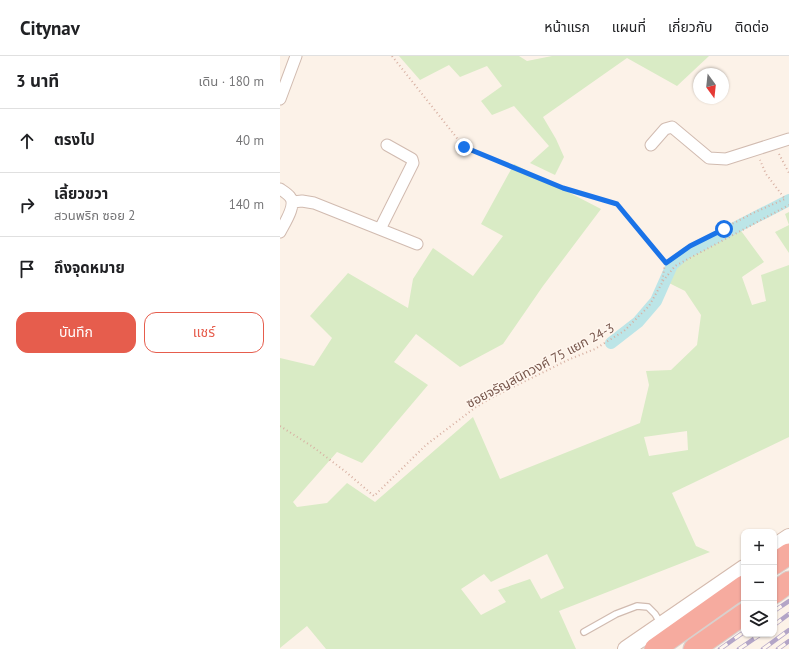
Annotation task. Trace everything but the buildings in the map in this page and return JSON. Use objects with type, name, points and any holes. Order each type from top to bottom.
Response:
[{"type":"highway","points":[[777,562],[789,554]]},
{"type":"highway","points":[[777,590],[789,582]]},
{"type":"highway","points":[[655,649],[741,588]]},
{"type":"highway","points":[[694,649],[741,616]]},
{"type":"main road","points":[[777,545],[789,537]]},
{"type":"main road","points":[[626,649],[741,570]]},
{"type":"street","points":[[280,99],[296,56]]},
{"type":"street","points":[[651,145],[666,128],[670,127],[709,158],[726,159],[789,139]]},
{"type":"street","points":[[380,229],[413,163],[412,159],[387,145]]},
{"type":"street","points":[[280,189],[290,197],[293,202],[292,209],[280,232]]},
{"type":"street","points":[[293,202],[302,201],[314,203],[417,244]]},
{"type":"lane","points":[[584,632],[616,614],[637,606],[648,607],[662,624]]},
{"type":"path","points":[[392,56],[464,147],[563,188],[617,204],[666,263],[690,246],[753,213],[785,199],[766,174],[760,160]]},
{"type":"path","points":[[774,144],[789,173]]},
{"type":"path","points":[[662,283],[675,266],[789,205]]},
{"type":"path","name":"ซอยจรัญสนิทวงศ์ 75 แยก 24-3","points":[[280,426],[313,447],[374,496],[426,445],[476,407],[570,359],[595,349],[624,331],[649,306],[662,283],[666,263]]},
{"type":"green space","points":[[399,56],[519,56],[527,61],[552,56],[709,56],[696,68],[693,68],[693,71],[677,86],[627,58],[543,117],[556,139],[564,157],[555,175],[530,163],[549,146],[514,106],[492,115],[481,101],[502,86],[487,66],[460,77],[449,65],[420,80]]},
{"type":"green space","points":[[514,164],[601,209],[543,286],[503,344],[460,367],[416,334],[394,362],[428,385],[362,463],[337,452],[293,502],[297,507],[327,503],[347,483],[375,502],[473,417],[500,479],[640,423],[649,385],[646,371],[671,370],[697,345],[701,315],[685,291],[669,283],[680,260],[739,228],[764,262],[742,277],[752,305],[766,301],[761,275],[789,265],[789,437],[672,493],[696,546],[710,552],[559,611],[576,649],[326,649],[307,626],[280,648],[280,358],[314,366],[332,338],[310,316],[348,273],[408,308],[413,279],[433,248],[473,276],[503,236],[481,224]],"holes":[[[687,431],[688,450],[649,456],[644,437]],[[547,554],[564,588],[541,599],[530,579],[498,590],[506,602],[481,615],[461,589],[484,574],[491,582]]]},
{"type":"green space","points":[[789,212],[789,225],[785,214]]},
{"type":"green space","points":[[789,225],[789,253],[775,232]]},
{"type":"waterway","points":[[611,343],[638,322],[656,301],[672,265],[686,253],[789,200]]},
{"type":"railway","points":[[777,609],[789,601]]},
{"type":"railway","points":[[777,623],[789,614]]},
{"type":"railway","points":[[763,649],[789,630]]},
{"type":"railway","points":[[720,649],[741,634]]},
{"type":"railway","points":[[739,649],[757,637]]},
{"type":"railway","points":[[778,649],[789,641]]},
{"type":"route","points":[[464,147],[563,188],[617,204],[666,263],[690,246],[724,229]]}]
